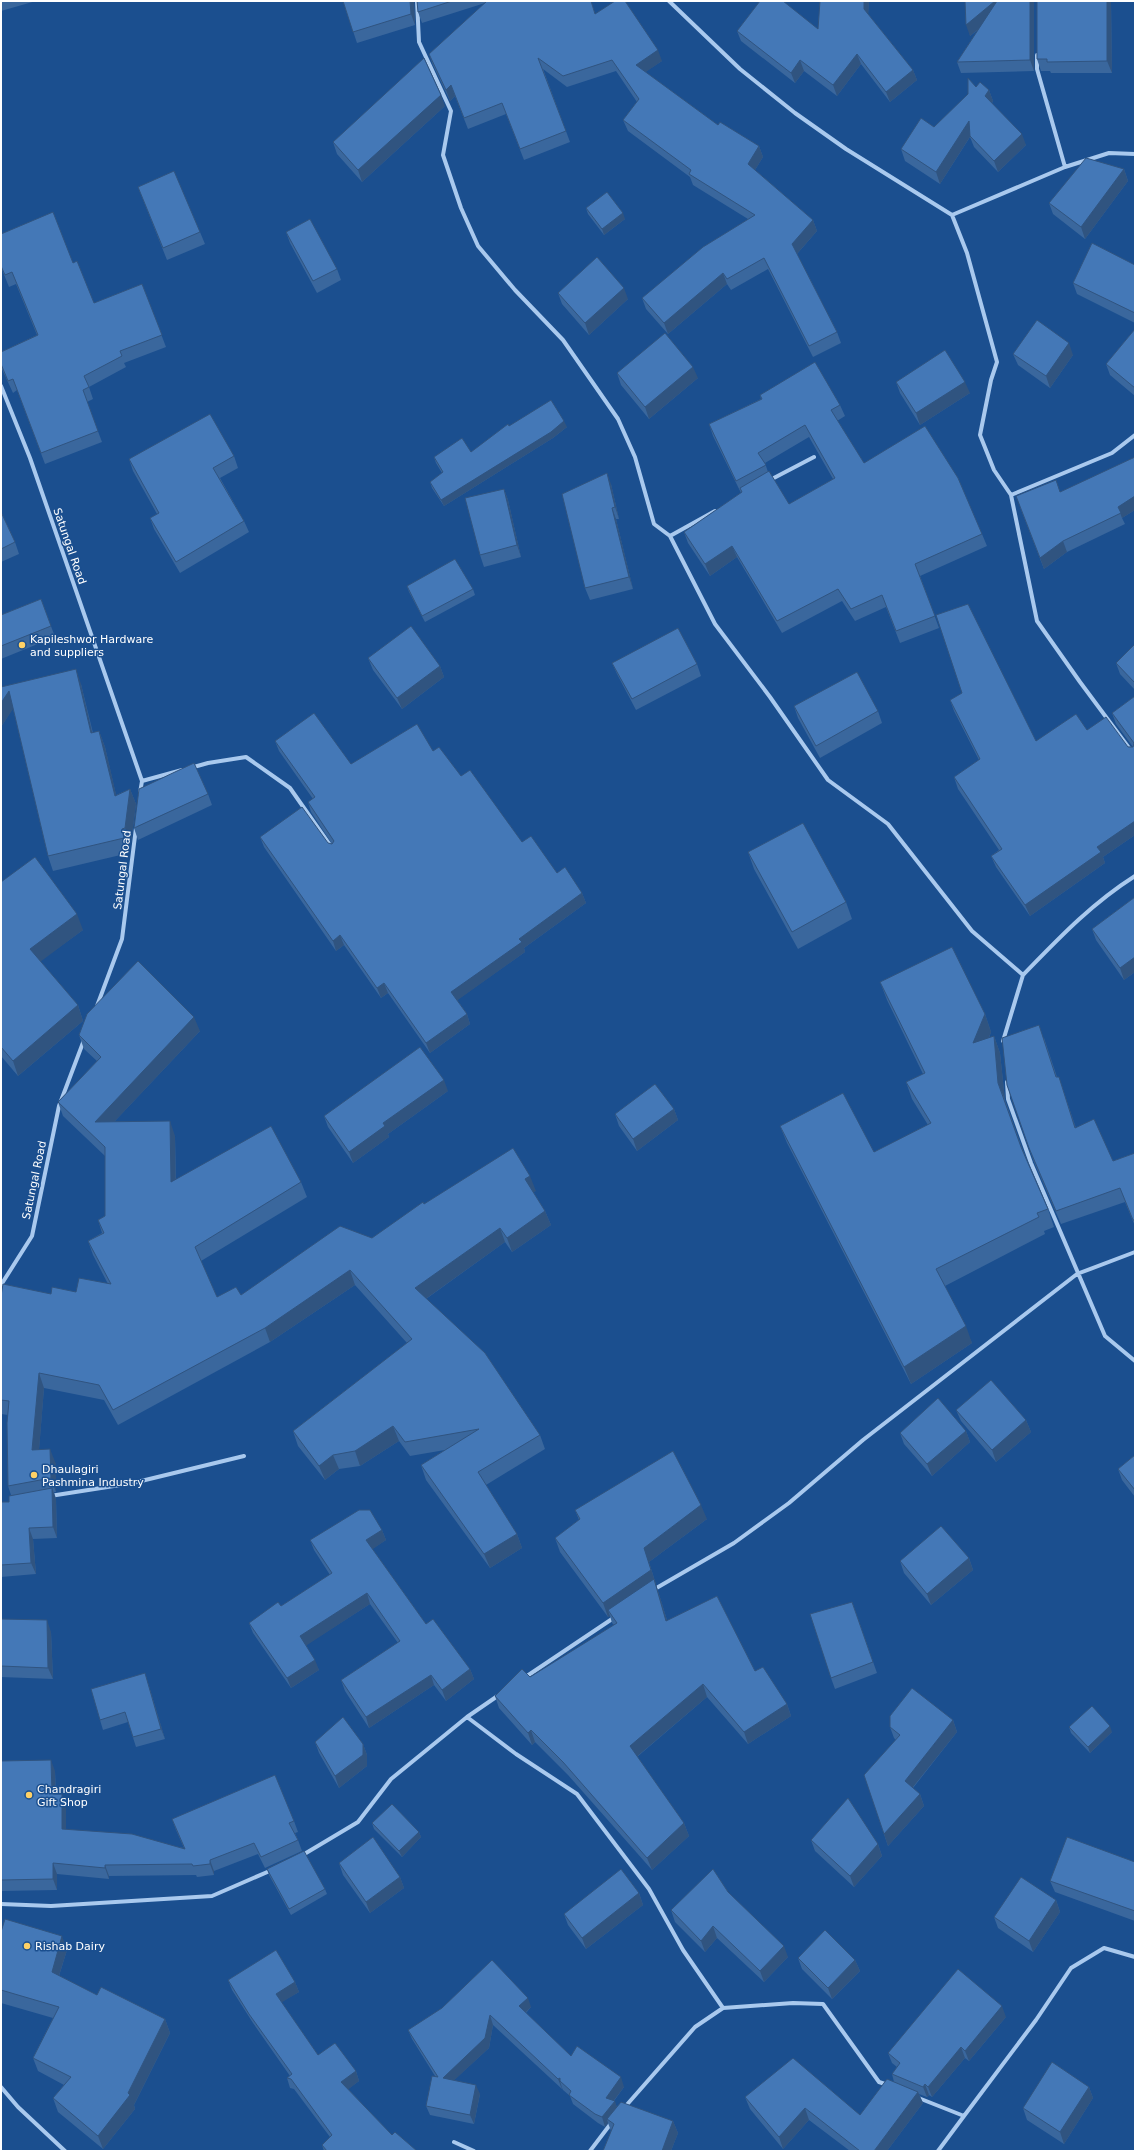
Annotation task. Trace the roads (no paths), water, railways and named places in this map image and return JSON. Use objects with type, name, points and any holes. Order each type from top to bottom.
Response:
[{"type":"street","points":[[417,1],[419,42],[451,111],[443,155],[461,208],[478,246],[514,290],[563,340],[618,419],[634,458],[654,524],[670,536],[715,624],[770,697],[828,780],[888,824],[972,931],[1023,975]]},
{"type":"street","points":[[669,1],[740,69],[794,113],[846,149],[952,215],[967,253],[997,362],[991,380],[980,435],[994,470],[1011,495],[1037,621],[1135,756]]},
{"type":"street","points":[[1038,46],[1037,68],[1065,167]]},
{"type":"street","points":[[952,215],[1065,167],[1109,153],[1135,154]]},
{"type":"street","name":"Satungal Road","points":[[1,386],[30,458],[142,781],[140,797]]},
{"type":"street","points":[[1011,495],[1112,453],[1135,435]]},
{"type":"street","points":[[766,483],[814,456]]},
{"type":"street","points":[[670,536],[718,509]]},
{"type":"street","points":[[142,781],[208,763],[246,757],[290,788],[334,851]]},
{"type":"street","name":"Satungal Road","points":[[94,1012],[122,939],[137,820]]},
{"type":"street","points":[[1003,1046],[1002,1039],[1023,975],[1067,930],[1107,894],[1135,876]]},
{"type":"street","name":"Satungal Road","points":[[1,1285],[32,1236],[59,1106],[86,1033]]},
{"type":"street","points":[[1006,1076],[1008,1099],[1030,1164],[1105,1336],[1135,1361]]},
{"type":"street","points":[[649,1593],[734,1543],[789,1503],[863,1440],[1077,1274],[1135,1252]]},
{"type":"street","points":[[45,1498],[134,1483],[244,1456]]},
{"type":"street","points":[[519,1682],[617,1615]]},
{"type":"street","points":[[295,1859],[358,1822],[391,1779],[467,1717],[506,1691]]},
{"type":"street","points":[[467,1717],[516,1754],[576,1794],[649,1889],[683,1950],[723,2008]]},
{"type":"street","points":[[1,1904],[51,1906],[212,1896],[274,1868]]},
{"type":"street","points":[[938,2151],[1036,2020],[1071,1968],[1104,1948],[1135,1957]]},
{"type":"street","points":[[622,2110],[695,2027],[723,2008],[793,2002],[823,2004],[879,2082],[893,2088]]},
{"type":"street","points":[[1,2087],[18,2107],[65,2151]]},
{"type":"street","points":[[907,2093],[964,2116]]},
{"type":"street","points":[[590,2151],[617,2116]]},
{"type":"street","points":[[454,2142],[474,2151]]},
{"type":"place","name":"Kapileshwor Hardware and suppliers","points":[[22,645]]},
{"type":"place","name":"Dhaulagiri Pashmina Industry","points":[[34,1475]]},
{"type":"place","name":"Chandragiri Gift Shop","points":[[29,1795]]},
{"type":"place","name":"Rishab Dairy","points":[[27,1946]]}]
